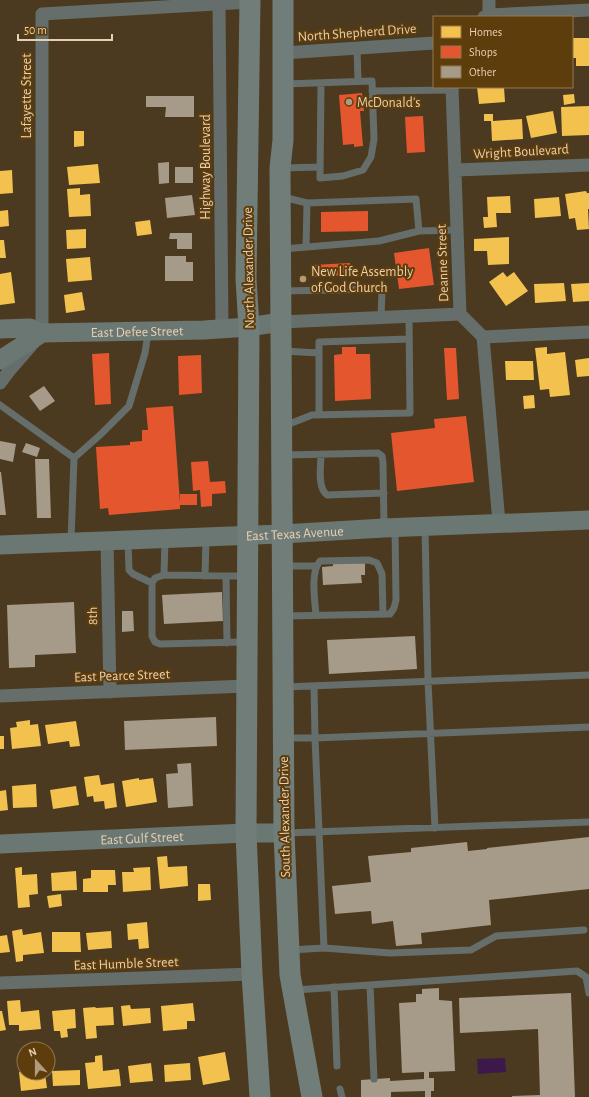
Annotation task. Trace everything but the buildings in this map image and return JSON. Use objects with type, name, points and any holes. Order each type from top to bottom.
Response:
[{"type":"main road","points":[[282,534],[280,168],[283,140],[283,0]]},
{"type":"main road","name":"North Alexander Drive","points":[[248,535],[249,327],[246,279],[250,1]]},
{"type":"main road","points":[[248,167],[280,168]]},
{"type":"main road","name":"East Defee Street","points":[[0,329],[30,328],[42,333],[148,331],[222,329],[281,322]]},
{"type":"main road","points":[[0,360],[42,333]]},
{"type":"main road","name":"East Texas Avenue","points":[[0,545],[589,520]]},
{"type":"main road","name":"South Alexander Drive","points":[[282,534],[284,833],[288,950],[292,990],[312,1097]]},
{"type":"main road","points":[[248,535],[247,576],[237,643],[246,686],[246,833],[252,974],[260,1097]]},
{"type":"main road","name":"East Gulf Street","points":[[0,844],[246,833],[284,833]]},
{"type":"street","points":[[489,0],[487,16],[589,10]]},
{"type":"street","points":[[219,4],[250,1]]},
{"type":"street","name":"Highway Boulevard","points":[[219,4],[222,329]]},
{"type":"street","name":"Lafayette Street","points":[[42,333],[42,14],[219,4]]},
{"type":"street","name":"North Shepherd Drive","points":[[283,53],[433,43]]},
{"type":"street","name":"Deanne Street","points":[[452,88],[460,314],[483,337]]},
{"type":"street","name":"Wright Boulevard","points":[[455,170],[589,164]]},
{"type":"street","points":[[281,322],[460,314]]},
{"type":"street","points":[[499,523],[483,337],[589,332]]},
{"type":"street","points":[[0,383],[42,333]]},
{"type":"street","name":"8th","points":[[107,540],[110,692]]},
{"type":"street","name":"East Pearce Street","points":[[0,696],[246,686]]},
{"type":"street","name":"East Humble Street","points":[[0,983],[252,974]]},
{"type":"lane","points":[[357,48],[358,81]]},
{"type":"lane","points":[[282,84],[372,81],[374,139],[371,158],[363,170],[343,176],[320,178],[321,83]]},
{"type":"lane","points":[[372,91],[452,88]]},
{"type":"lane","points":[[280,168],[320,167]]},
{"type":"lane","points":[[280,196],[307,203],[416,199],[419,231]]},
{"type":"lane","points":[[306,247],[307,203]]},
{"type":"lane","points":[[280,249],[378,242],[419,231],[457,230]]},
{"type":"lane","points":[[281,291],[382,289],[381,318]]},
{"type":"lane","points":[[282,427],[312,415],[410,413],[409,316]]},
{"type":"lane","points":[[71,541],[74,458],[129,406],[146,353],[148,331]]},
{"type":"lane","points":[[319,415],[319,342],[409,339]]},
{"type":"lane","points":[[281,351],[319,353]]},
{"type":"lane","points":[[0,405],[74,458]]},
{"type":"lane","points":[[282,455],[378,453],[382,456],[384,493],[396,600],[394,608],[390,614],[282,616]]},
{"type":"lane","points":[[321,454],[321,487],[323,492],[327,495],[384,493]]},
{"type":"lane","points":[[425,527],[428,682],[435,828]]},
{"type":"lane","points":[[205,576],[206,536]]},
{"type":"lane","points":[[164,575],[165,538]]},
{"type":"lane","points":[[128,539],[129,570],[133,574],[152,583]]},
{"type":"lane","points":[[316,615],[314,575],[316,566],[320,561],[369,560],[376,562],[382,574],[383,614]]},
{"type":"lane","points":[[283,566],[316,566]]},
{"type":"lane","points":[[226,576],[237,643],[160,644],[155,642],[152,636],[152,583],[155,578],[164,575],[247,576]]},
{"type":"lane","points":[[283,687],[589,675]]},
{"type":"lane","points":[[314,686],[324,948]]},
{"type":"lane","points":[[283,738],[589,728]]},
{"type":"lane","points":[[284,833],[589,822]]},
{"type":"lane","points":[[288,950],[324,948],[390,952],[471,950],[496,936],[584,930]]},
{"type":"lane","points":[[292,990],[577,971],[586,977],[589,993]]},
{"type":"lane","points":[[370,985],[374,1079]]},
{"type":"lane","points":[[334,987],[337,1066]]},
{"type":"shaded area","points":[[505,1058],[506,1072],[478,1074],[477,1059]]},
{"type":"place","name":"McDonald's","points":[[349,102]]},
{"type":"place","name":"New Life Assembly of God Church","points":[[303,279]]}]
